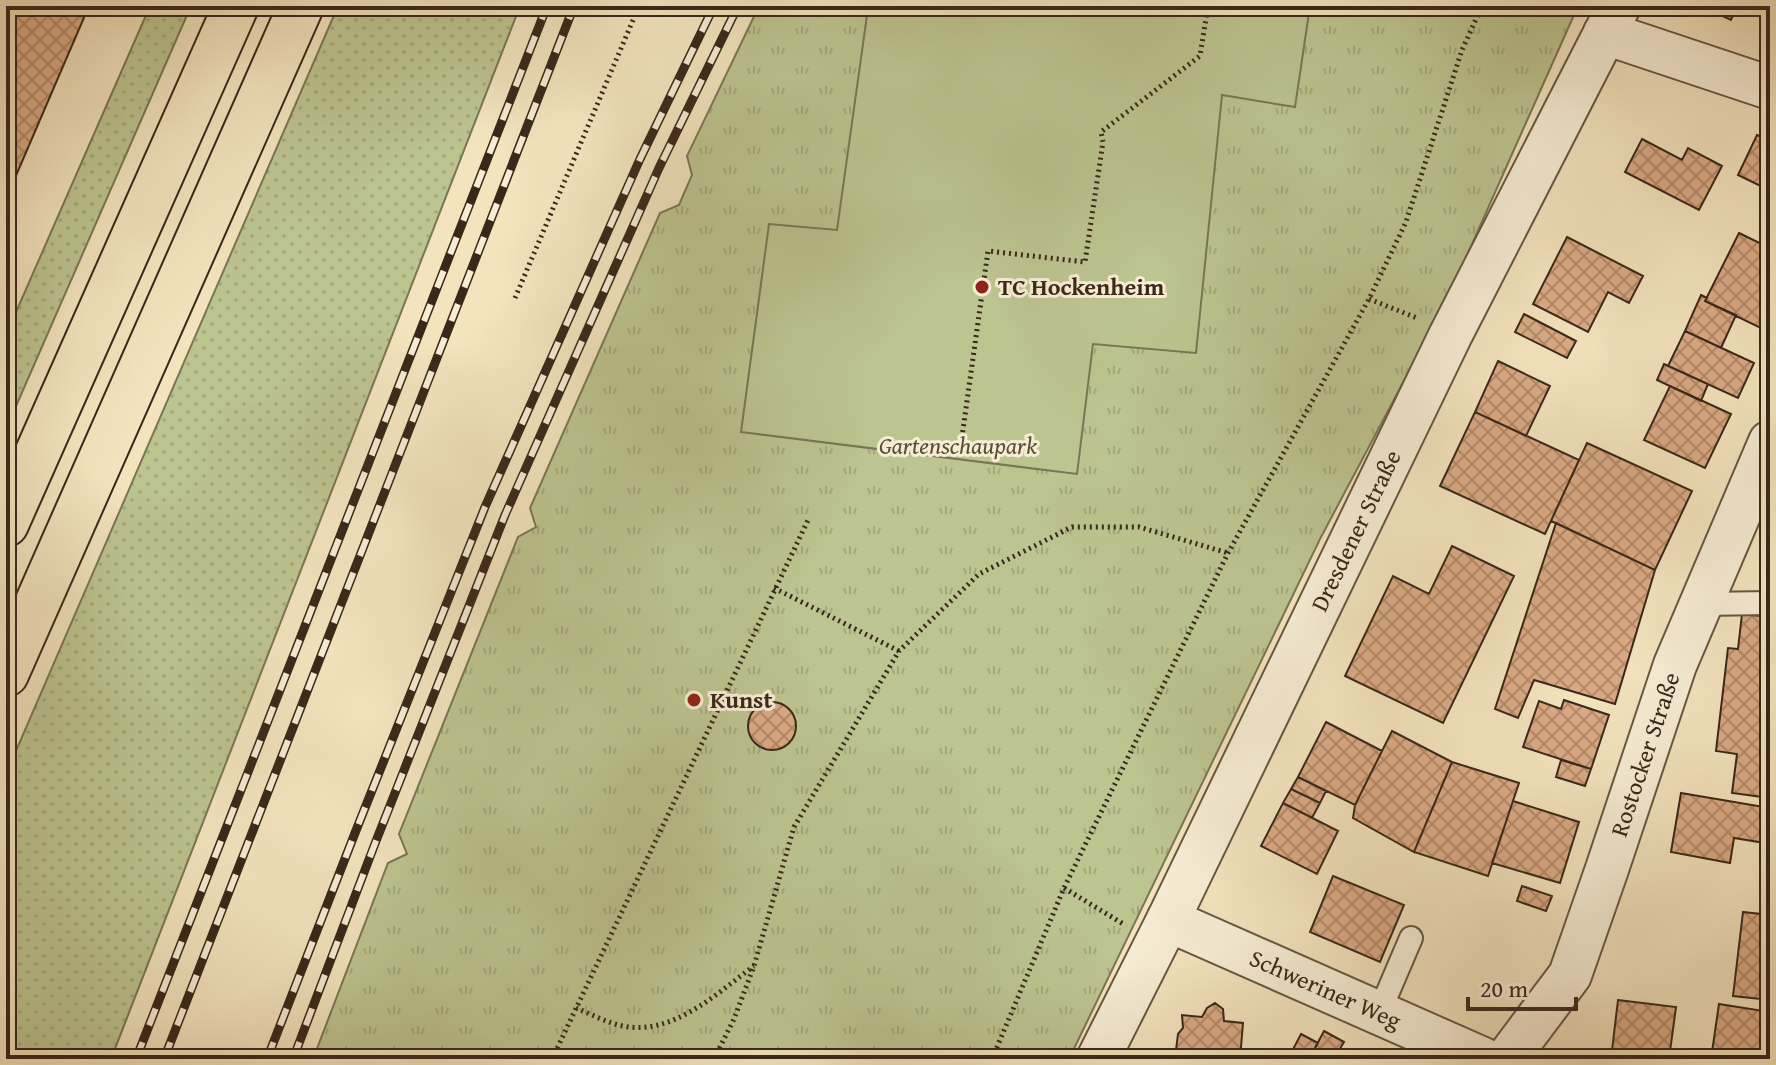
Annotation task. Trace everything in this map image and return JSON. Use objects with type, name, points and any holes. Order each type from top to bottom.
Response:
[{"type":"highway","points":[[6,524],[236,6]]},
{"type":"highway","points":[[6,674],[301,6]]},
{"type":"street","points":[[1612,19],[1768,84]]},
{"type":"street","name":"Dresdener Straße","points":[[1098,1059],[1450,336],[1612,19]]},
{"type":"street","name":"Rostocker Straße","points":[[1507,1059],[1570,975],[1675,665],[1770,442]]},
{"type":"street","name":"Schweriner Weg","points":[[1162,930],[1379,1013],[1483,1059]]},
{"type":"lane","points":[[1701,604],[1770,603]]},
{"type":"lane","points":[[1379,1013],[1411,938]]},
{"type":"path","points":[[515,298],[639,6]]},
{"type":"path","points":[[961,444],[988,251],[1085,262],[1103,142],[1101,132],[1200,56],[1208,6]]},
{"type":"path","points":[[992,1059],[1064,888],[1228,553],[1369,299],[1406,222],[1462,50],[1482,6]]},
{"type":"path","points":[[1369,299],[1436,325],[1450,336]]},
{"type":"path","points":[[552,1059],[809,518]]},
{"type":"path","points":[[714,1059],[734,1019],[754,966],[794,827],[899,651],[979,574],[1072,527],[1139,527],[1228,553]]},
{"type":"path","points":[[774,588],[899,651]]},
{"type":"path","points":[[1064,888],[1133,931],[1162,930]]},
{"type":"path","points":[[576,1008],[623,1026],[655,1026],[688,1014],[754,966]]},
{"type":"green space","points":[[150,6],[191,6],[6,429],[6,335]]},
{"type":"green space","points":[[338,6],[520,6],[111,1059],[6,1059],[6,774]]},
{"type":"green space","name":"Gartenschaupark","points":[[759,6],[1578,6],[1436,325],[1320,539],[1069,1059],[313,1059],[388,863],[407,854],[399,834],[518,537],[536,527],[530,508],[660,213],[679,205],[692,175],[687,156]]},
{"type":"green space","name":"TC Hockenheim","points":[[956,6],[1310,6],[1295,107],[1222,95],[1196,353],[1093,344],[1077,474],[741,432],[769,224],[837,230],[868,8],[954,16]]},
{"type":"building","points":[[6,6],[89,6],[15,178],[6,174]]},
{"type":"building","points":[[1706,6],[1737,6],[1731,20]]},
{"type":"building","points":[[1757,135],[1770,141],[1770,205],[1763,202],[1769,190],[1738,175]]},
{"type":"building","points":[[1642,139],[1682,160],[1688,148],[1722,166],[1699,210],[1625,172]]},
{"type":"building","points":[[1739,233],[1770,248],[1769,332],[1705,301]]},
{"type":"building","points":[[1567,237],[1643,276],[1629,303],[1608,292],[1588,332],[1533,304]]},
{"type":"building","points":[[1701,295],[1707,298],[1705,301],[1736,315],[1721,348],[1685,331]]},
{"type":"building","points":[[1524,314],[1576,341],[1567,358],[1515,332]]},
{"type":"building","points":[[1685,331],[1754,363],[1738,398],[1668,366]]},
{"type":"building","points":[[1498,361],[1550,386],[1526,436],[1475,412]]},
{"type":"building","points":[[1664,364],[1708,384],[1701,401],[1657,380]]},
{"type":"building","points":[[1670,386],[1731,414],[1705,468],[1644,440]]},
{"type":"building","points":[[1475,412],[1579,460],[1545,534],[1440,486]]},
{"type":"building","points":[[1587,443],[1692,491],[1655,570],[1551,521]]},
{"type":"building","points":[[1556,523],[1655,570],[1615,704],[1534,680],[1518,718],[1495,709]]},
{"type":"building","points":[[1452,546],[1514,576],[1443,723],[1345,676],[1393,576],[1429,594]]},
{"type":"building","points":[[1742,614],[1770,617],[1770,798],[1732,793],[1737,754],[1716,751],[1728,648],[1738,649]]},
{"type":"building","points":[[1564,700],[1609,715],[1591,769],[1523,747],[1539,701],[1561,709]]},
{"type":"building","points":[[772,702],[789,709],[796,726],[789,743],[772,750],[755,743],[748,726],[755,709]]},
{"type":"building","points":[[1326,722],[1382,751],[1355,805],[1298,777]]},
{"type":"building","points":[[1392,731],[1452,762],[1414,852],[1353,818],[1355,805]]},
{"type":"building","points":[[1561,760],[1591,769],[1585,786],[1556,777]]},
{"type":"building","points":[[1452,762],[1519,783],[1488,876],[1414,852]]},
{"type":"building","points":[[1298,777],[1326,791],[1320,803],[1291,789]]},
{"type":"building","points":[[1291,789],[1320,803],[1312,818],[1283,803]]},
{"type":"building","points":[[1681,793],[1770,808],[1765,843],[1734,838],[1730,863],[1671,852]]},
{"type":"building","points":[[1513,801],[1579,822],[1560,883],[1492,863]]},
{"type":"building","points":[[1283,803],[1338,831],[1317,874],[1261,846]]},
{"type":"building","points":[[1333,876],[1404,905],[1380,962],[1310,932]]},
{"type":"building","points":[[1522,886],[1552,896],[1546,911],[1517,901]]},
{"type":"building","points":[[1743,912],[1770,915],[1770,1000],[1733,996]]},
{"type":"building","points":[[1618,1000],[1676,1007],[1669,1059],[1611,1059]]},
{"type":"building","points":[[1215,1003],[1223,1009],[1224,1021],[1243,1023],[1240,1059],[1165,1059],[1167,1051],[1176,1050],[1178,1034],[1183,1028],[1182,1015],[1202,1017],[1207,1008]]},
{"type":"building","points":[[1719,1004],[1770,1012],[1770,1059],[1711,1059]]},
{"type":"building","points":[[1324,1031],[1344,1042],[1334,1059],[1309,1059]]},
{"type":"building","points":[[1301,1034],[1318,1043],[1309,1059],[1288,1059]]},
{"type":"railway","points":[[136,1059],[547,6]]},
{"type":"railway","points":[[164,1059],[574,6]]},
{"type":"railway","points":[[267,1059],[485,507],[640,159],[714,6]]},
{"type":"railway","points":[[293,1059],[505,515],[659,168],[738,6]]},
{"type":"place","name":"TC Hockenheim","points":[[982,287]]},
{"type":"place","name":"Kunst","points":[[694,700]]}]
